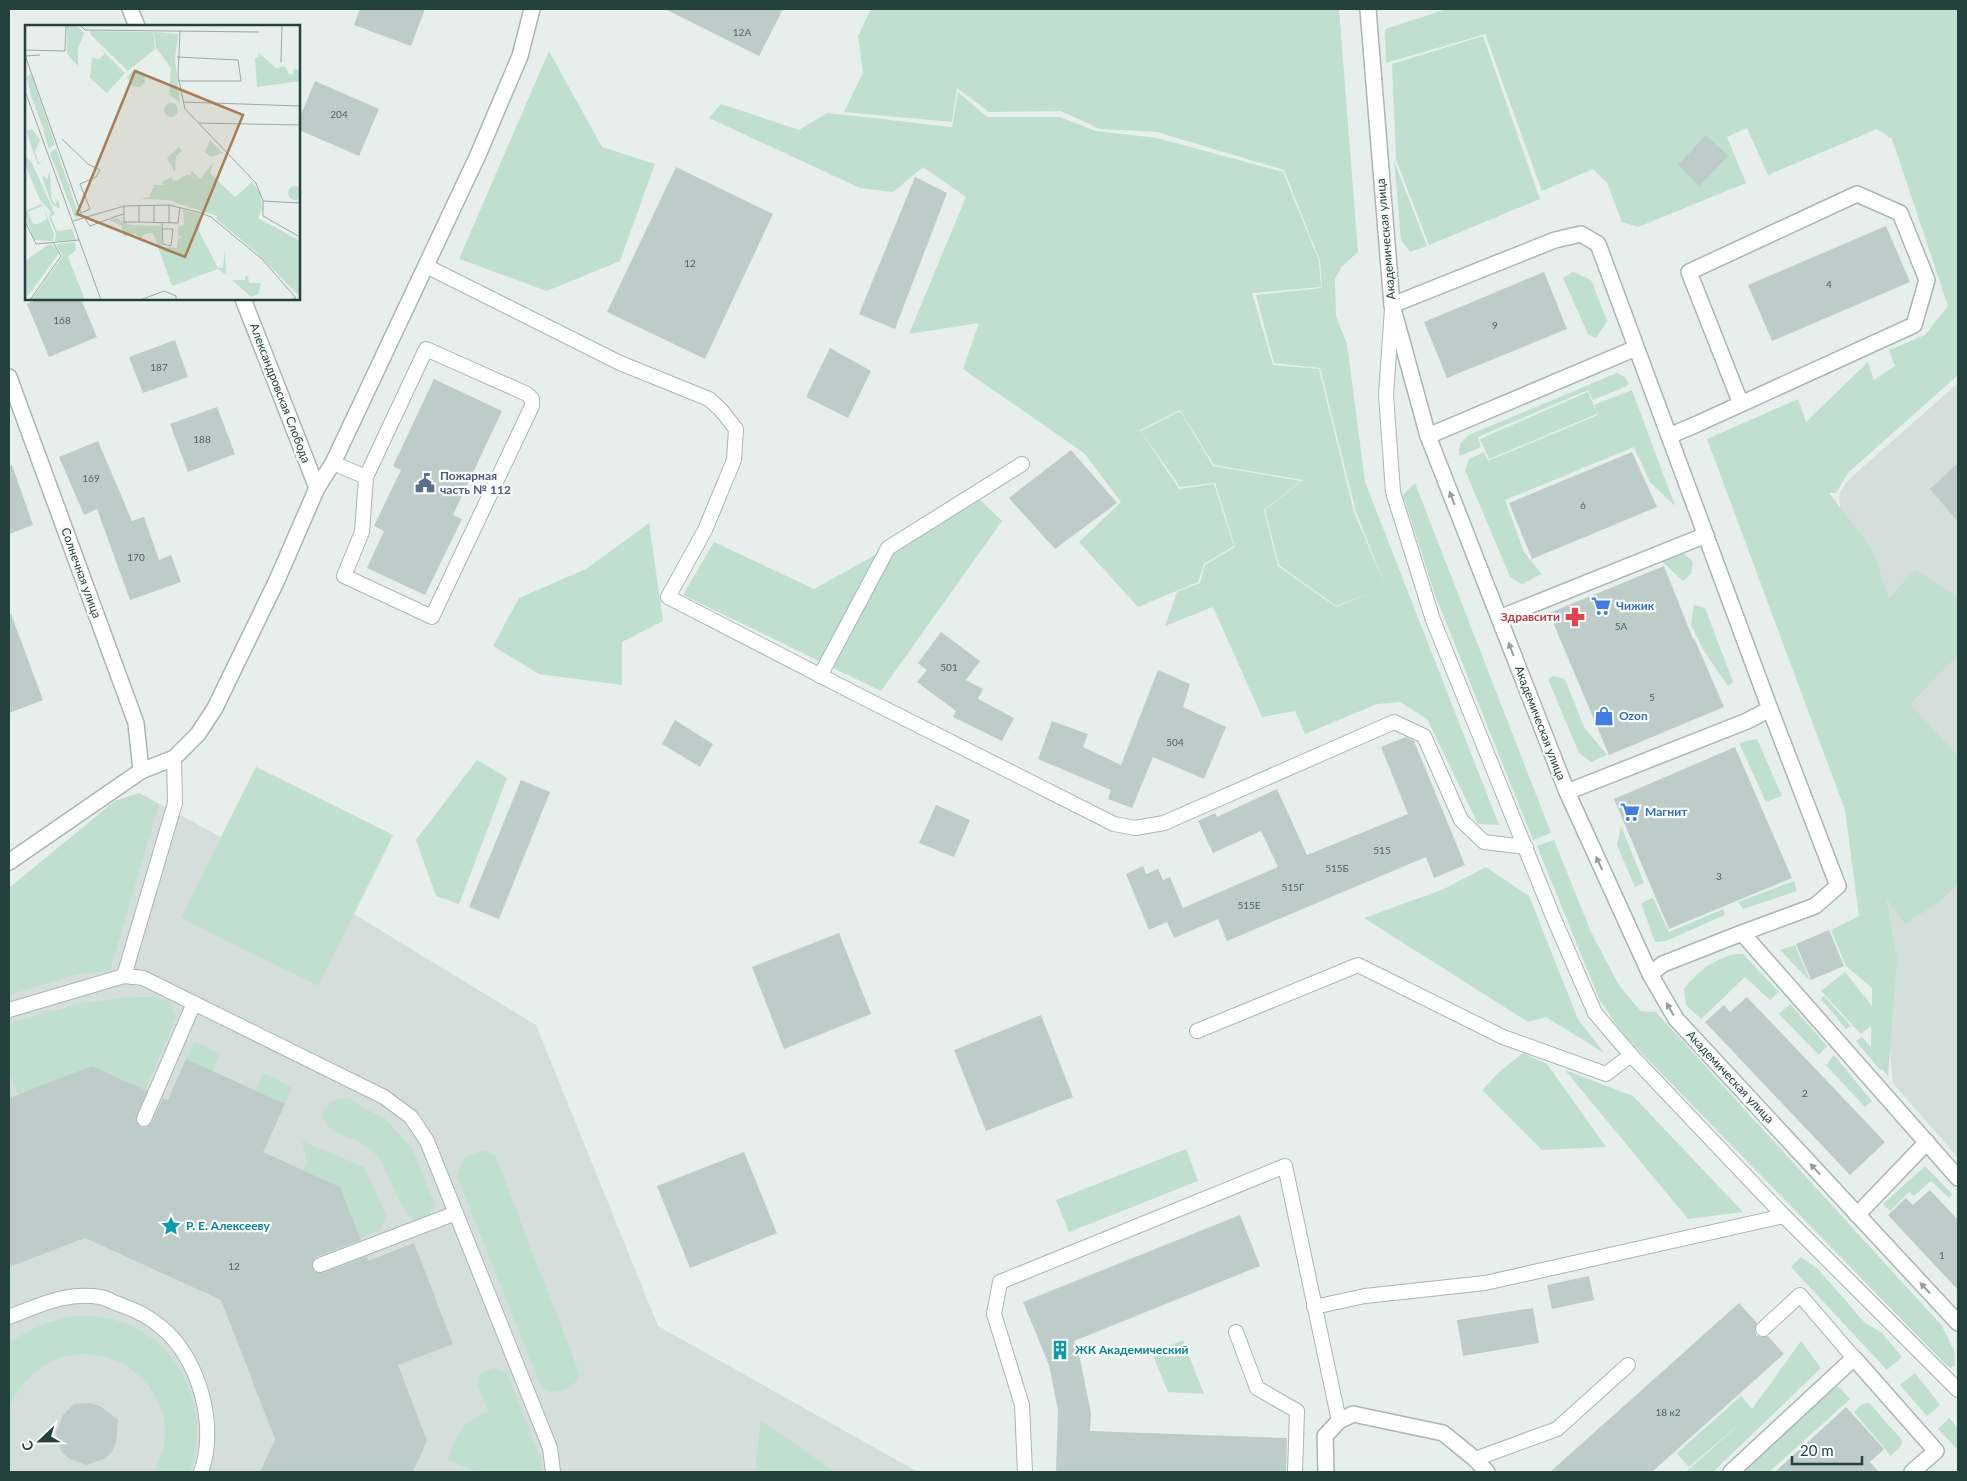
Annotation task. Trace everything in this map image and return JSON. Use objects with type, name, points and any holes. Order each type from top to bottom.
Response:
[{"type":"street","points":[[130,9],[137,25]]},
{"type":"street","points":[[9,862],[141,771],[174,758],[198,734],[215,708],[277,580],[317,488],[333,463],[478,154],[520,56],[532,9]]},
{"type":"street","name":"Академическая улица","points":[[1368,9],[1392,305],[1428,436],[1567,792],[1650,974],[1676,1019],[1958,1323]]},
{"type":"street","points":[[1669,436],[1741,404],[1914,325],[1927,280],[1900,213],[1857,194],[1689,272],[1741,404]]},
{"type":"street","points":[[1392,305],[1555,240],[1581,234],[1598,244],[1770,709],[1838,886],[1815,906],[1663,964],[1650,974]]},
{"type":"street","name":"Александровская Слобода","points":[[243,300],[317,488]]},
{"type":"street","points":[[1428,436],[1636,348]]},
{"type":"street","name":"Солнечная улица","points":[[9,377],[136,723],[141,771]]},
{"type":"street","points":[[1499,618],[1706,535]]},
{"type":"street","points":[[1567,792],[1770,709]]},
{"type":"street","points":[[1742,933],[1958,1178]]},
{"type":"street","points":[[1857,1214],[1926,1142]]},
{"type":"street","points":[[1731,1472],[1854,1358],[1936,1450],[1912,1472]]},
{"type":"street","points":[[1326,1472],[1325,1436],[1339,1421],[1353,1414],[1443,1433],[1475,1459],[1487,1472]]},
{"type":"lane","points":[[426,266],[620,363],[709,399],[721,410],[736,429],[734,460],[704,530],[668,596],[820,676],[1114,824],[1135,828],[1164,823],[1394,722],[1424,736],[1461,820],[1484,842],[1526,847]]},
{"type":"lane","points":[[1392,305],[1386,395],[1393,492],[1433,620],[1595,1013],[1631,1056],[1784,1216],[1958,1390]]},
{"type":"lane","points":[[426,349],[527,394],[532,399],[532,406],[432,617],[344,576],[362,532],[366,477],[426,349]]},
{"type":"lane","points":[[333,463],[366,477]]},
{"type":"lane","points":[[820,676],[888,548],[1022,464]]},
{"type":"lane","points":[[124,976],[175,803],[174,758]]},
{"type":"lane","points":[[1197,1031],[1358,965],[1503,1037],[1606,1074],[1631,1056]]},
{"type":"lane","points":[[9,1010],[124,976],[143,978],[384,1097],[411,1117],[427,1141],[456,1213],[550,1448],[553,1472]]},
{"type":"lane","points":[[144,1120],[194,1003]]},
{"type":"lane","points":[[1026,1472],[1022,1406],[994,1314],[1000,1282],[1285,1166],[1339,1421]]},
{"type":"lane","points":[[320,1265],[456,1213]]},
{"type":"lane","points":[[1314,1308],[1365,1296],[1485,1283],[1784,1216]]},
{"type":"lane","points":[[1763,1329],[1800,1295],[1854,1358]]},
{"type":"lane","points":[[9,1317],[67,1296],[100,1297],[136,1311],[161,1327],[182,1350],[201,1389],[208,1433],[201,1472]]},
{"type":"lane","points":[[1236,1332],[1257,1388],[1297,1411],[1295,1472]]},
{"type":"lane","points":[[1475,1459],[1557,1429],[1628,1365]]},
{"type":"shaded area","points":[[1958,383],[1958,1158],[1893,1083],[1839,494],[1846,482]]},
{"type":"shaded area","points":[[256,767],[393,835],[354,914],[536,1025],[658,1326],[918,1472],[9,1472],[9,888],[115,801],[139,793],[221,837]]},
{"type":"green space","points":[[871,9],[1339,9],[1358,252],[1341,267],[1335,279],[1336,316],[1347,344],[1365,482],[1499,825],[1478,824],[1427,719],[1400,702],[1377,704],[1305,734],[1295,711],[1262,717],[1213,607],[1165,626],[1177,592],[1200,583],[1205,565],[1235,547],[1215,483],[1180,487],[1141,431],[1180,411],[1213,466],[1301,481],[1264,510],[1278,566],[1336,607],[1374,592],[1336,606],[1279,565],[1265,510],[1303,480],[1214,465],[1180,410],[1140,430],[1179,489],[1214,484],[1234,546],[1204,564],[1198,582],[1138,607],[1079,542],[1121,502],[1084,453],[963,369],[979,323],[909,334],[966,197],[923,167],[893,192],[860,188],[709,118],[721,104],[799,130],[827,113],[952,127],[958,92],[987,117],[1060,117],[1096,131],[1157,138],[1283,172],[1319,261],[1321,287],[1252,293],[1273,365],[1319,369],[1354,512],[1386,588],[1356,512],[1320,368],[1274,363],[1256,295],[1322,288],[1320,261],[1284,170],[1157,132],[1100,129],[1061,111],[989,112],[957,88],[952,122],[844,112],[863,73],[858,36]]},
{"type":"green space","points":[[1447,9],[1958,9],[1958,375],[1848,473],[1836,493],[1829,493],[1872,549],[1889,599],[1915,569],[1958,597],[1958,655],[1910,704],[1958,756],[1958,884],[1939,902],[1905,924],[1886,898],[1897,959],[1888,1076],[1882,1069],[1880,1070],[1856,1041],[1862,1037],[1871,1047],[1871,1026],[1861,1034],[1821,991],[1845,972],[1872,1006],[1872,988],[1846,966],[1831,930],[1859,916],[1845,810],[1707,439],[1798,399],[1806,422],[1868,362],[1874,380],[1895,366],[1889,350],[1925,335],[1948,306],[1892,139],[1877,129],[1768,175],[1747,128],[1727,137],[1746,183],[1638,227],[1622,222],[1607,183],[1593,169],[1542,191],[1485,34],[1386,63],[1385,29]]},
{"type":"green space","points":[[1483,36],[1540,199],[1429,245],[1396,160],[1392,64]]},
{"type":"green space","points":[[549,51],[602,147],[655,164],[620,261],[547,291],[459,259]]},
{"type":"green space","points":[[1394,161],[1427,246],[1410,252],[1401,240]]},
{"type":"green space","points":[[1573,272],[1591,280],[1607,321],[1596,338],[1588,334],[1563,278]]},
{"type":"green space","points":[[1617,373],[1625,377],[1629,384],[1593,400],[1588,390],[1478,437],[1481,447],[1460,456],[1460,444],[1469,435]]},
{"type":"green space","points":[[1632,390],[1675,506],[1650,482],[1634,447],[1505,500],[1524,552],[1542,574],[1522,584],[1510,577],[1465,470],[1469,459],[1484,452],[1488,461],[1598,415],[1594,405]]},
{"type":"green space","points":[[1588,392],[1597,414],[1489,459],[1480,439]]},
{"type":"green space","points":[[1415,483],[1551,833],[1533,840],[1435,595],[1403,495]]},
{"type":"green space","points":[[978,498],[1002,521],[881,691],[683,595],[714,542],[814,589]]},
{"type":"green space","points":[[649,523],[663,621],[622,642],[622,685],[539,674],[493,646],[519,598],[586,569]]},
{"type":"green space","points":[[1671,551],[1684,554],[1693,562],[1691,574],[1683,581],[1655,555]]},
{"type":"green space","points":[[1694,605],[1705,608],[1733,682],[1728,686],[1704,651],[1691,625]]},
{"type":"green space","points":[[1553,676],[1565,679],[1584,727],[1607,755],[1591,762],[1579,753],[1548,679]]},
{"type":"green space","points":[[1757,739],[1782,796],[1766,802],[1739,743]]},
{"type":"green space","points":[[477,760],[507,778],[459,904],[436,896],[416,840]]},
{"type":"green space","points":[[256,767],[393,835],[318,986],[181,918]]},
{"type":"green space","points":[[139,793],[159,804],[110,971],[78,974],[9,995],[9,888],[115,801]]},
{"type":"green space","points":[[1621,826],[1644,883],[1635,887],[1617,845]]},
{"type":"green space","points":[[1554,840],[1591,932],[1620,987],[1641,1011],[1656,1012],[1942,1326],[1954,1351],[1955,1365],[1951,1368],[1945,1364],[1623,1034],[1600,1001],[1537,846]]},
{"type":"green space","points":[[1486,867],[1529,896],[1578,1019],[1604,1053],[1546,1017],[1528,1022],[1364,918],[1444,889]]},
{"type":"green space","points":[[1794,881],[1797,891],[1743,909],[1738,902]]},
{"type":"green space","points":[[1653,898],[1669,932],[1723,909],[1725,915],[1666,941],[1655,942],[1641,903]]},
{"type":"green space","points":[[1795,945],[1810,981],[1780,950]]},
{"type":"green space","points":[[1735,954],[1743,954],[1779,992],[1770,1000],[1745,977],[1701,1019],[1686,1005],[1684,989],[1706,967]]},
{"type":"green space","points":[[1824,996],[1851,1026],[1846,1029],[1821,999]]},
{"type":"green space","points":[[131,997],[155,997],[170,1002],[176,1018],[145,1090],[92,1066],[27,1119],[9,1072],[9,1023],[82,1003]]},
{"type":"green space","points":[[1790,1004],[1827,1046],[1819,1055],[1779,1014]]},
{"type":"green space","points":[[194,1041],[220,1054],[212,1071],[186,1059]]},
{"type":"green space","points":[[1523,1053],[1547,1064],[1606,1147],[1542,1150],[1482,1090],[1499,1072]]},
{"type":"green space","points":[[1834,1055],[1872,1101],[1865,1107],[1826,1065]]},
{"type":"green space","points":[[1565,1070],[1633,1096],[1743,1212],[1688,1219]]},
{"type":"green space","points":[[264,1073],[292,1087],[285,1104],[254,1091]]},
{"type":"green space","points":[[348,1098],[387,1121],[412,1148],[435,1205],[429,1214],[414,1220],[401,1204],[378,1157],[363,1144],[337,1133],[326,1123],[321,1115],[326,1107],[335,1100]]},
{"type":"green space","points":[[302,1141],[364,1167],[386,1215],[381,1230],[360,1238],[340,1187],[303,1170],[307,1162]]},
{"type":"green space","points":[[1186,1149],[1198,1181],[1069,1232],[1056,1200]]},
{"type":"green space","points":[[483,1150],[495,1155],[580,1375],[574,1384],[562,1391],[547,1391],[539,1383],[457,1177],[464,1158]]},
{"type":"green space","points":[[1925,1166],[1952,1194],[1949,1198],[1931,1181],[1914,1196],[1909,1192],[1890,1211],[1883,1204]]},
{"type":"green space","points":[[1801,1257],[1818,1269],[1865,1323],[1882,1333],[1902,1357],[1887,1370],[1791,1267]]},
{"type":"green space","points":[[80,1315],[100,1317],[132,1326],[151,1338],[167,1352],[180,1369],[189,1388],[195,1408],[197,1429],[196,1451],[190,1472],[153,1472],[165,1439],[161,1409],[146,1383],[122,1364],[93,1354],[63,1357],[33,1373],[9,1407],[9,1343],[42,1325]]},
{"type":"green space","points":[[1183,1340],[1204,1394],[1168,1392],[1152,1353]]},
{"type":"green space","points":[[1801,1341],[1821,1368],[1713,1472],[1686,1472],[1744,1420],[1689,1467],[1677,1453],[1741,1396],[1752,1409]]},
{"type":"green space","points":[[494,1368],[507,1373],[542,1462],[541,1472],[477,1472],[448,1460],[454,1442],[465,1425],[488,1412],[477,1384],[480,1373]]},
{"type":"green space","points":[[1915,1373],[1940,1405],[1927,1416],[1900,1385]]},
{"type":"green space","points":[[1838,1386],[1850,1399],[1769,1472],[1738,1472],[1821,1397]]},
{"type":"green space","points":[[1869,1403],[1902,1440],[1901,1446],[1891,1456],[1854,1412],[1862,1404]]},
{"type":"green space","points":[[1949,1418],[1958,1428],[1958,1450],[1938,1429]]},
{"type":"green space","points":[[761,1420],[835,1472],[755,1472]]},
{"type":"building","points":[[360,9],[425,9],[411,46],[354,25]]},
{"type":"building","points":[[665,9],[783,9],[759,56]]},
{"type":"building","points":[[315,81],[379,109],[359,156],[300,130],[300,117]]},
{"type":"building","points":[[1706,135],[1728,156],[1699,186],[1678,165]]},
{"type":"building","points":[[676,167],[773,214],[705,359],[607,312]]},
{"type":"building","points":[[915,177],[947,193],[895,329],[859,314]]},
{"type":"building","points":[[1886,226],[1910,282],[1772,341],[1748,285]]},
{"type":"building","points":[[1544,272],[1567,329],[1447,378],[1424,322]]},
{"type":"building","points":[[36,300],[81,300],[97,337],[49,357],[27,304]]},
{"type":"building","points":[[175,340],[188,377],[143,393],[129,357]]},
{"type":"building","points":[[830,348],[871,371],[848,418],[806,397]]},
{"type":"building","points":[[434,379],[502,411],[453,515],[462,519],[425,595],[367,568],[384,531],[374,526],[401,470],[393,466]]},
{"type":"building","points":[[217,407],[235,454],[188,472],[170,424]]},
{"type":"building","points":[[98,441],[132,521],[144,517],[159,560],[171,555],[181,582],[130,600],[97,509],[84,515],[59,457]]},
{"type":"building","points":[[1071,450],[1117,503],[1055,549],[1009,498]]},
{"type":"building","points":[[1632,452],[1657,507],[1532,559],[1509,503]]},
{"type":"building","points":[[1958,463],[1958,522],[1930,489]]},
{"type":"building","points":[[12,465],[33,525],[9,534],[9,466]]},
{"type":"building","points":[[1664,566],[1693,639],[1724,707],[1609,755],[1549,613]]},
{"type":"building","points":[[11,614],[43,700],[9,713],[9,615]]},
{"type":"building","points":[[941,632],[980,661],[966,680],[983,689],[978,699],[1014,718],[1002,741],[953,717],[956,711],[917,682],[927,670],[918,663]]},
{"type":"building","points":[[1158,670],[1190,684],[1183,707],[1226,727],[1204,779],[1153,757],[1132,808],[1108,799],[1111,790],[1038,759],[1052,721],[1088,734],[1083,747],[1121,765]]},
{"type":"building","points":[[675,720],[713,744],[700,767],[662,744]]},
{"type":"building","points":[[1406,737],[1414,741],[1465,865],[1434,878],[1426,857],[1227,941],[1218,919],[1174,938],[1167,922],[1149,930],[1126,874],[1143,866],[1146,874],[1158,869],[1163,880],[1170,877],[1183,908],[1278,867],[1261,831],[1213,853],[1198,821],[1215,813],[1217,817],[1277,789],[1307,855],[1408,814],[1381,747]]},
{"type":"building","points":[[1735,747],[1792,878],[1669,929],[1614,799]]},
{"type":"building","points":[[521,780],[550,792],[499,919],[469,907]]},
{"type":"building","points":[[936,805],[970,820],[954,857],[919,843]]},
{"type":"building","points":[[1829,930],[1844,966],[1811,980],[1796,944]]},
{"type":"building","points":[[839,933],[871,1014],[784,1049],[752,967]]},
{"type":"building","points":[[1747,997],[1885,1142],[1850,1175],[1705,1022],[1724,1005],[1730,1012]]},
{"type":"building","points":[[1041,1015],[1073,1097],[986,1131],[954,1050]]},
{"type":"building","points":[[186,1059],[285,1104],[263,1152],[340,1187],[361,1240],[316,1257],[311,1264],[315,1272],[323,1273],[367,1256],[368,1261],[414,1243],[453,1344],[398,1365],[427,1441],[413,1472],[260,1472],[275,1439],[221,1300],[85,1238],[9,1267],[9,1098],[92,1066],[147,1091],[135,1120],[140,1127],[145,1128],[152,1122],[163,1098],[168,1100]]},
{"type":"building","points":[[744,1152],[777,1233],[690,1268],[657,1186]]},
{"type":"building","points":[[1930,1190],[1958,1220],[1958,1290],[1888,1215],[1906,1198],[1913,1205]]},
{"type":"building","name":"ЖК Академический","points":[[1240,1215],[1260,1266],[1074,1341],[1080,1359],[1091,1413],[1090,1431],[1287,1438],[1286,1472],[1056,1472],[1058,1411],[1054,1390],[1049,1365],[1023,1302]]},
{"type":"building","points":[[1589,1276],[1594,1300],[1552,1309],[1547,1285]]},
{"type":"building","points":[[1739,1303],[1757,1323],[1755,1327],[1756,1335],[1761,1337],[1768,1336],[1784,1354],[1652,1472],[1550,1472]]},
{"type":"building","points":[[1533,1308],[1539,1343],[1463,1356],[1457,1320]]},
{"type":"building","points":[[90,1403],[100,1406],[118,1420],[116,1442],[112,1452],[104,1459],[86,1465],[68,1458],[61,1451],[56,1433],[63,1415],[74,1404]]},
{"type":"building","points":[[1846,1407],[1884,1449],[1870,1462],[1879,1472],[1775,1472]]},
{"type":"place","name":"Пожарная часть № 112","points":[[425,483]]},
{"type":"place","name":"Чижик","points":[[1601,606]]},
{"type":"place","name":"Здравсити","points":[[1575,617]]},
{"type":"place","name":"Ozon","points":[[1604,716]]},
{"type":"place","name":"Магнит","points":[[1630,812]]},
{"type":"place","name":"Р. Е. Алексееву","points":[[171,1226]]},
{"type":"place","name":"ЖК Академический","points":[[1060,1350]]}]
